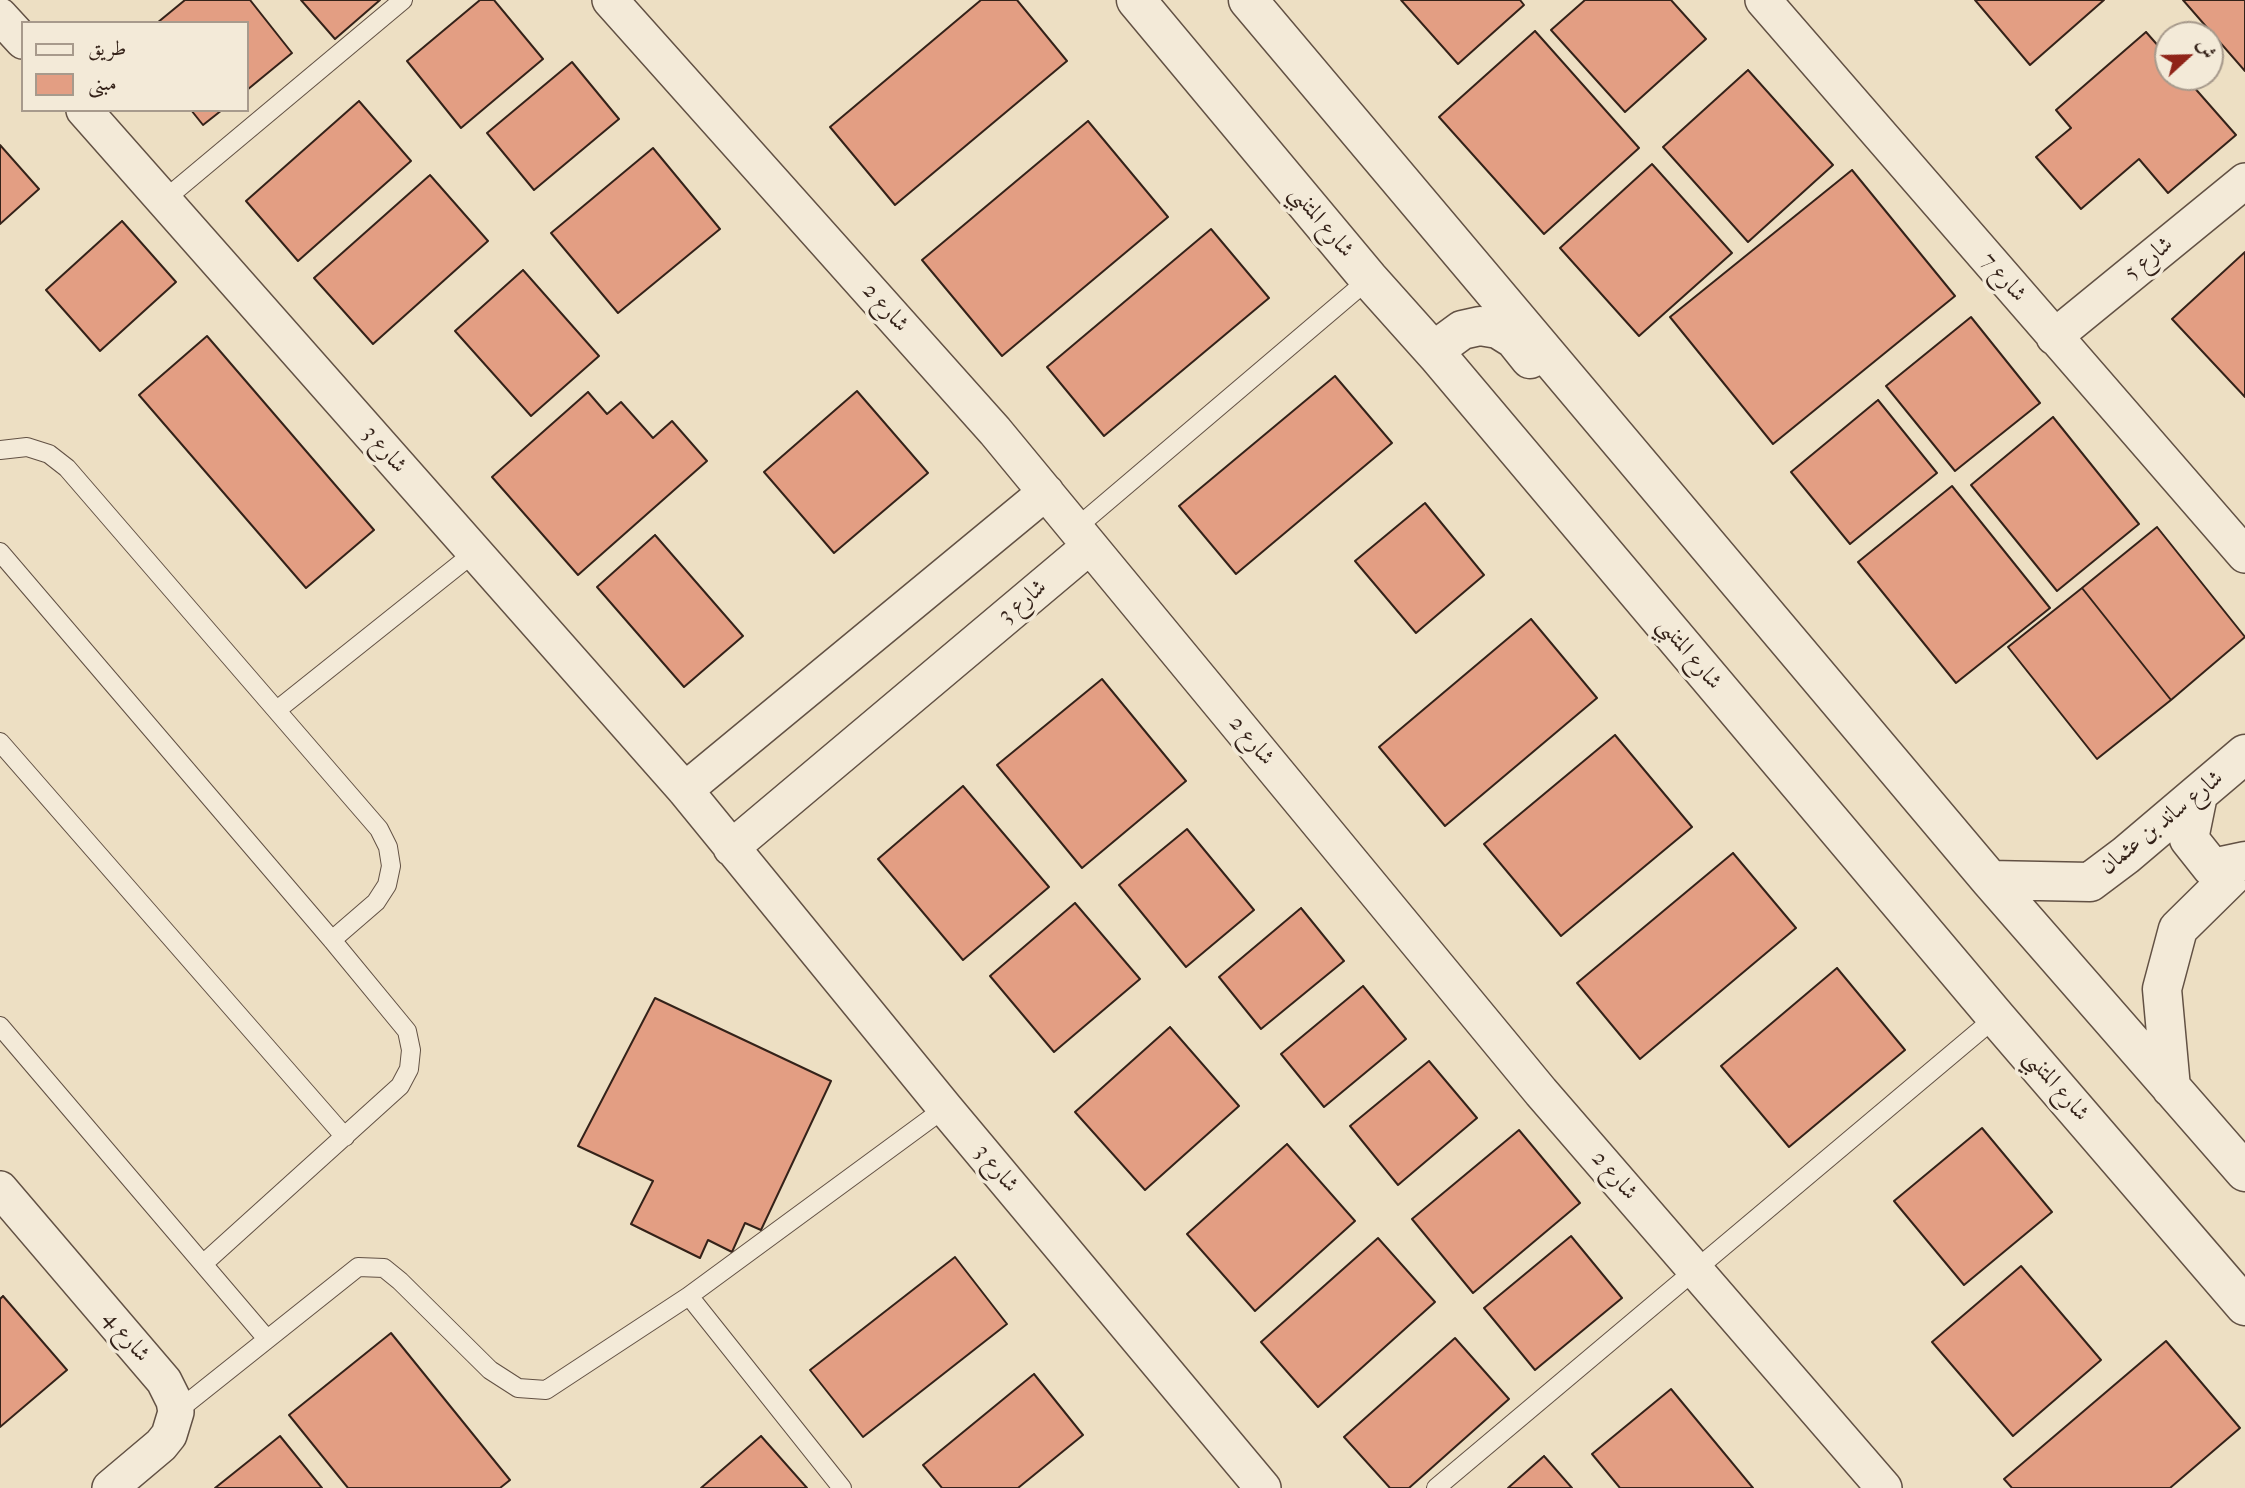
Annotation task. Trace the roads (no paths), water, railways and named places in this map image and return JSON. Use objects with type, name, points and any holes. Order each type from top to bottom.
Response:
[{"type":"street","name":"شارع 2","points":[[610,0],[995,430],[1541,1092],[1884,1488]]},
{"type":"street","name":"شارع المتنبي","points":[[1136,0],[1369,279],[1437,355],[1996,1017],[2245,1306]]},
{"type":"street","points":[[1248,0],[1990,880],[2245,1172]]},
{"type":"street","name":"شارع 7","points":[[1763,0],[2245,555]]},
{"type":"street","points":[[0,16],[21,39]]},
{"type":"street","name":"شارع 3","points":[[86,112],[685,790],[945,1108],[1263,1488]]},
{"type":"street","name":"شارع 5","points":[[2054,337],[2245,181]]},
{"type":"street","points":[[1437,355],[1447,341],[1462,330],[1480,326],[1498,329],[1514,339],[1706,576],[1729,591],[1756,600]]},
{"type":"street","points":[[685,790],[1046,492]]},
{"type":"street","name":"شارع 3","points":[[731,848],[1083,537]]},
{"type":"street","name":"شارع ساند بن عثمان","points":[[1990,880],[2090,882],[2126,855],[2245,754]]},
{"type":"street","points":[[2198,795],[2189,839],[2212,868],[2245,862]]},
{"type":"street","points":[[2171,1088],[2162,989],[2178,929],[2245,862]]},
{"type":"street","name":"شارع 4","points":[[0,1189],[163,1381],[174,1401],[176,1412]]},
{"type":"street","points":[[110,1488],[161,1445],[169,1435],[176,1412]]},
{"type":"lane","points":[[164,200],[403,0]]},
{"type":"lane","points":[[1083,537],[1369,279]]},
{"type":"lane","points":[[0,450],[27,447],[49,454],[68,468],[379,829],[388,846],[391,866],[387,885],[376,902],[332,940]]},
{"type":"lane","points":[[0,552],[407,1031],[411,1050],[409,1069],[400,1086],[203,1264]]},
{"type":"lane","points":[[277,710],[475,552]]},
{"type":"lane","points":[[0,742],[345,1137]]},
{"type":"lane","points":[[1436,1488],[1996,1017]]},
{"type":"lane","points":[[0,1026],[267,1339]]},
{"type":"lane","points":[[176,1412],[358,1267],[384,1268],[489,1370],[517,1388],[546,1390],[689,1296],[945,1108]]},
{"type":"lane","points":[[689,1296],[842,1488]]}]
